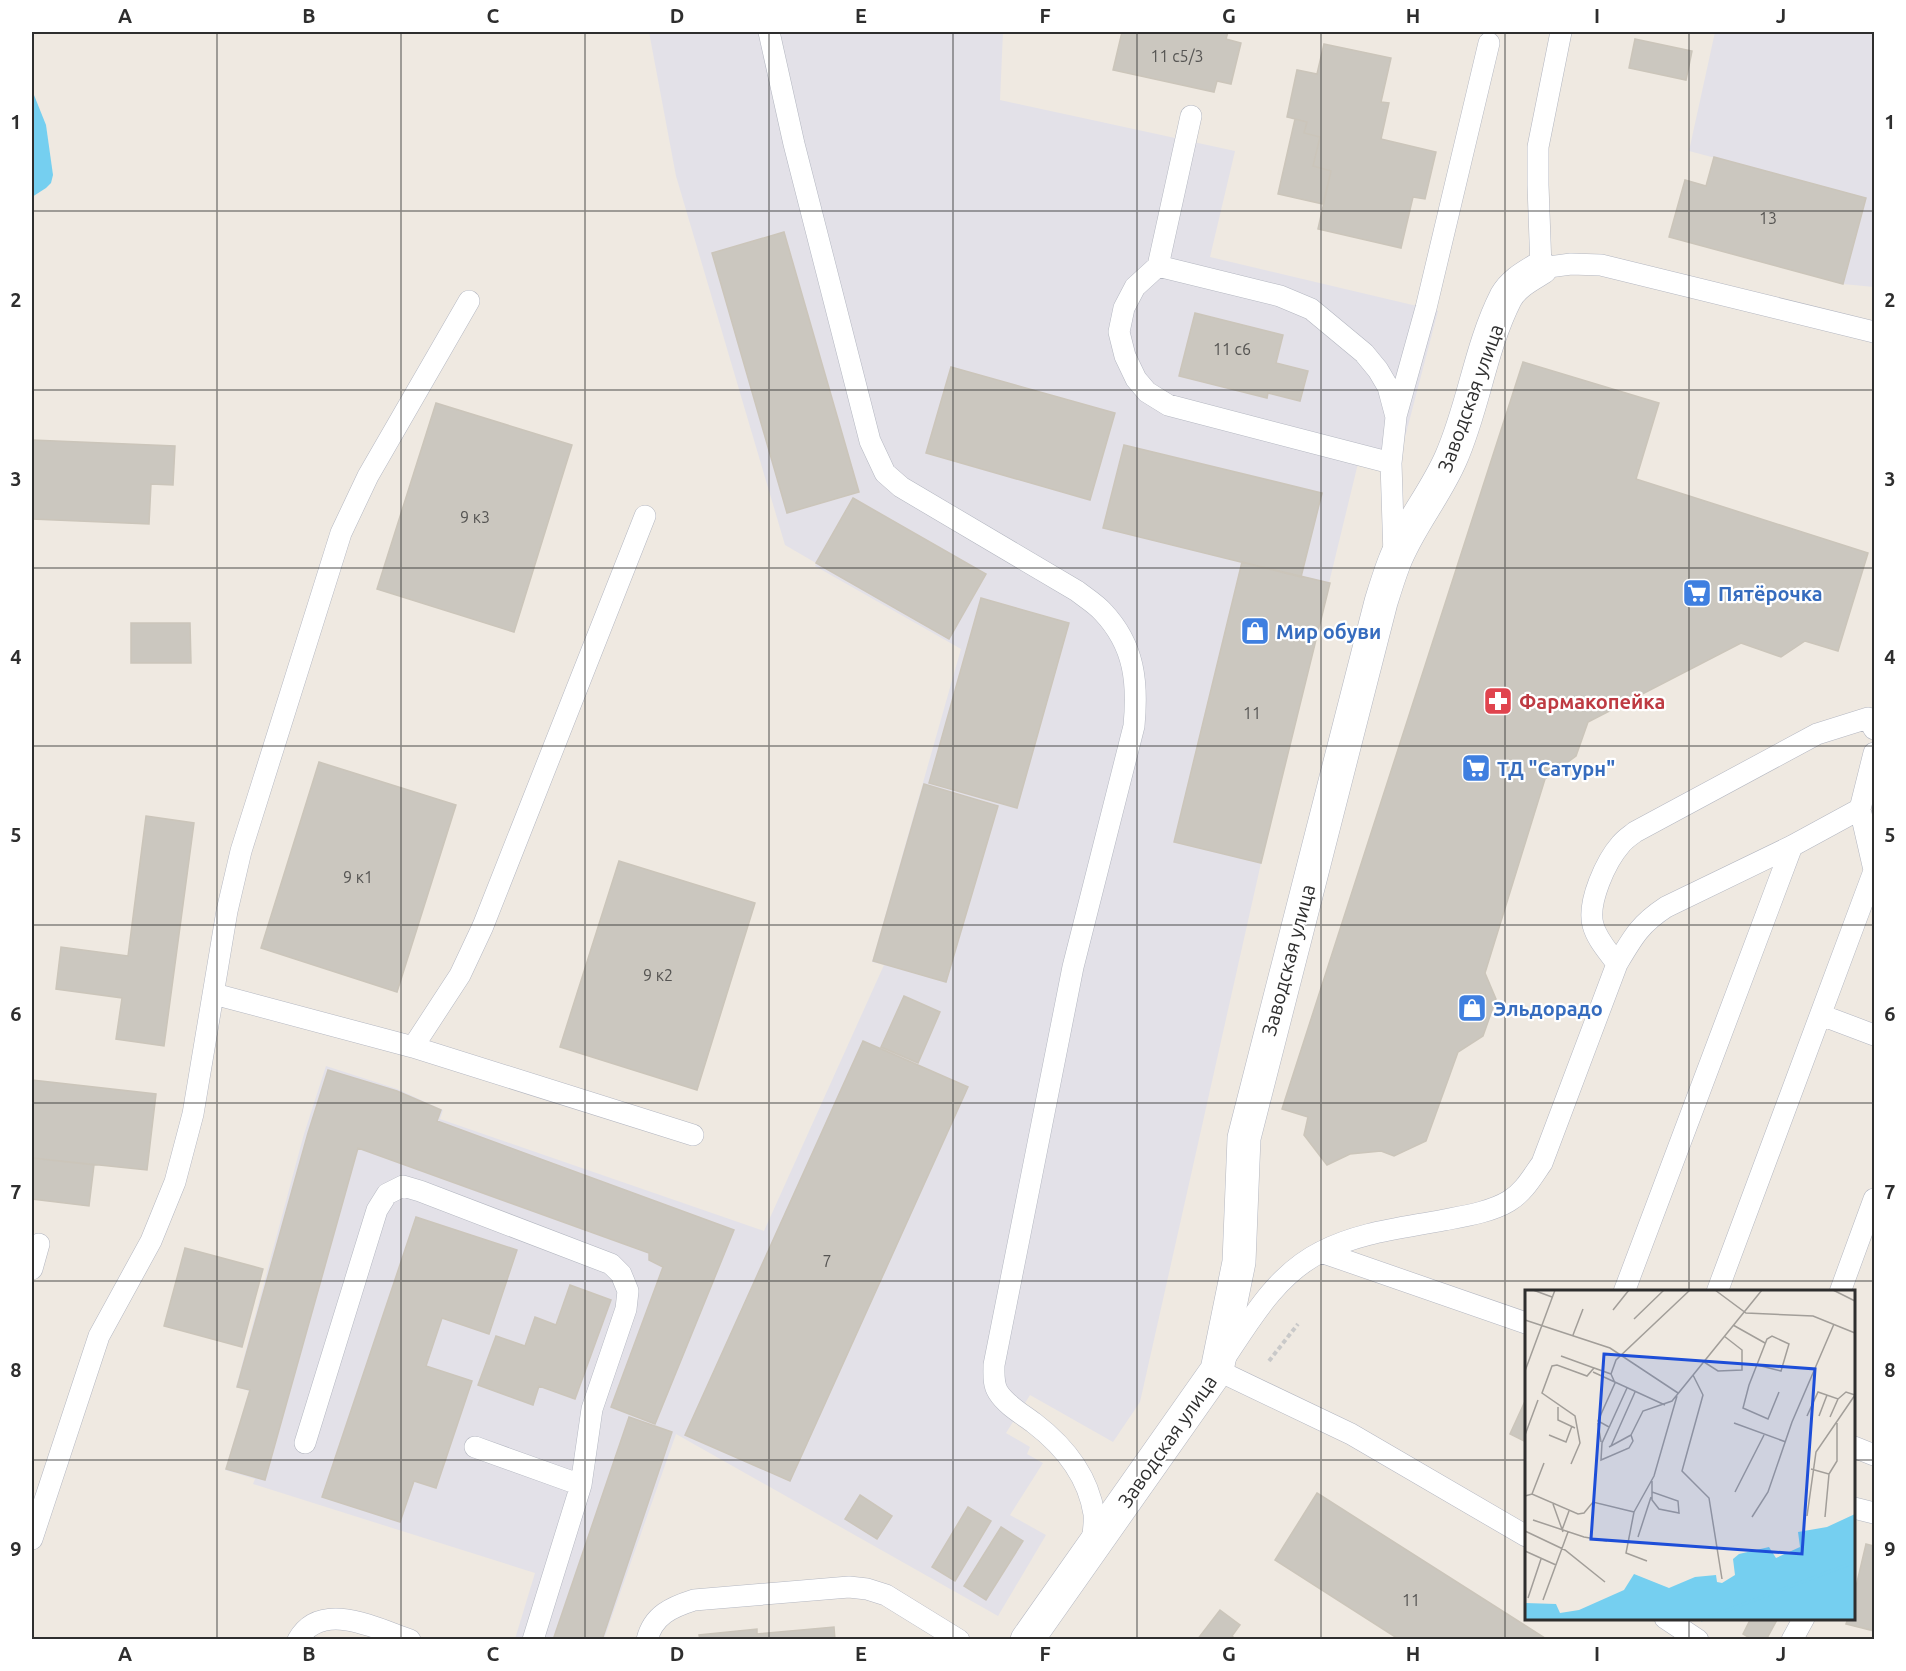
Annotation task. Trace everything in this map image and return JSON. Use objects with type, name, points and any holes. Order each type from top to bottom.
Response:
[{"type":"street","name":"Заводская улица","points":[[1027,1640],[1217,1370],[1239,1262],[1246,1128],[1381,602],[1394,562],[1436,489],[1452,456],[1491,335],[1507,295],[1521,280],[1541,268]]},
{"type":"lane","points":[[769,32],[794,144],[870,441],[885,473],[901,487],[1077,591],[1103,612],[1126,646],[1134,670],[1137,695],[1134,726],[1073,967],[994,1365],[994,1383],[999,1394],[1063,1448],[1079,1471],[1089,1492],[1094,1516],[1092,1547]]},
{"type":"lane","points":[[1561,32],[1538,147],[1541,268],[1571,264],[1601,266],[1875,332]]},
{"type":"lane","points":[[1394,562],[1391,463],[1396,417],[1425,308],[1489,43]]},
{"type":"lane","points":[[1191,116],[1158,266],[1135,287],[1124,308],[1119,332],[1125,356],[1136,379],[1147,393],[1168,405],[1391,463]]},
{"type":"lane","points":[[1158,266],[1280,296],[1311,309],[1364,353],[1378,370],[1388,387],[1396,417]]},
{"type":"lane","points":[[32,1539],[99,1336],[152,1241],[176,1182],[193,1114],[227,911],[241,851],[341,533],[368,476],[469,301]]},
{"type":"lane","points":[[413,1047],[460,975],[483,926],[645,516]]},
{"type":"lane","points":[[1617,964],[1599,938],[1593,925],[1591,909],[1602,877],[1621,843],[1635,832],[1816,734],[1869,718],[1875,729]]},
{"type":"lane","points":[[1719,1290],[1875,871],[1860,809],[1875,753]]},
{"type":"lane","points":[[1525,1535],[1352,1434],[1217,1370],[1269,1293],[1292,1270],[1321,1252],[1358,1237],[1464,1217],[1488,1210],[1509,1201],[1526,1187],[1542,1163],[1617,964],[1647,920],[1666,907],[1792,846],[1860,809]]},
{"type":"lane","points":[[1625,1290],[1792,846]]},
{"type":"lane","points":[[214,994],[413,1047],[693,1135]]},
{"type":"lane","points":[[1821,1015],[1875,1035]]},
{"type":"lane","points":[[305,1443],[377,1210],[387,1194],[403,1186],[611,1264],[621,1274],[628,1291],[626,1309],[592,1409],[580,1485],[533,1640]]},
{"type":"lane","points":[[1841,1290],[1875,1199]]},
{"type":"lane","points":[[32,1269],[39,1244]]},
{"type":"lane","points":[[1321,1252],[1525,1322]]},
{"type":"lane","points":[[475,1447],[580,1485]]},
{"type":"lane","points":[[1855,1447],[1875,1455]]},
{"type":"lane","points":[[1855,1508],[1875,1513]]},
{"type":"lane","points":[[647,1640],[655,1621],[673,1607],[694,1600],[849,1587],[867,1588],[886,1595],[960,1640]]},
{"type":"lane","points":[[298,1640],[306,1628],[328,1618],[343,1619],[410,1640]]},
{"type":"lane","points":[[1668,1620],[1698,1640]]},
{"type":"lane","points":[[1792,1640],[1803,1620]]},
{"type":"shaded area","points":[[649,32],[1003,32],[1000,100],[1235,151],[1210,257],[1438,311],[1399,460],[1361,451],[1261,863],[1140,1402],[1113,1442],[1030,1395],[1006,1433],[1030,1447],[1027,1454],[1043,1463],[1010,1515],[1046,1535],[998,1616],[676,1434],[604,1639],[515,1639],[535,1573],[253,1484],[255,1479],[225,1470],[249,1391],[236,1387],[304,1134],[326,1066],[397,1089],[443,1110],[440,1119],[764,1231],[884,965],[872,962],[961,649],[815,566],[816,563],[785,545],[676,176]]},
{"type":"shaded area","points":[[1715,32],[1874,32],[1874,287],[1843,284],[1866,198],[1689,151]]},
{"type":"water","points":[[32,90],[46,125],[53,175],[51,183],[32,197]]},
{"type":"building","points":[[1122,32],[1228,32],[1226,39],[1241,43],[1231,84],[1217,81],[1214,92],[1113,70]]},
{"type":"building","points":[[1635,39],[1692,51],[1686,80],[1629,68]]},
{"type":"building","points":[[1324,44],[1391,58],[1381,102],[1389,103],[1381,139],[1436,152],[1425,199],[1413,197],[1401,248],[1318,229],[1331,171],[1313,166],[1320,137],[1304,133],[1307,122],[1287,117],[1297,70],[1317,74]]},
{"type":"building","points":[[1295,119],[1307,122],[1304,133],[1320,137],[1313,166],[1331,171],[1323,204],[1278,194]]},
{"type":"building","points":[[1714,157],[1866,198],[1843,284],[1669,237],[1685,180],[1706,186]]},
{"type":"building","points":[[784,232],[859,492],[787,513],[712,253]]},
{"type":"building","points":[[1195,313],[1283,335],[1276,363],[1308,371],[1300,401],[1268,393],[1267,398],[1179,376]]},
{"type":"building","name":"ТД \"Сатурн\"","points":[[1523,362],[1659,403],[1636,479],[1868,553],[1838,651],[1805,641],[1781,657],[1741,643],[1588,722],[1576,756],[1545,779],[1485,973],[1496,999],[1483,1036],[1458,1052],[1426,1141],[1394,1156],[1381,1151],[1350,1154],[1327,1165],[1304,1135],[1308,1117],[1282,1109]]},
{"type":"building","points":[[951,367],[1115,413],[1090,500],[926,453]]},
{"type":"building","points":[[436,403],[572,445],[514,632],[377,589]]},
{"type":"building","points":[[32,440],[175,446],[173,485],[151,484],[149,524],[32,519]]},
{"type":"building","points":[[1124,445],[1322,493],[1301,577],[1103,528]]},
{"type":"building","points":[[853,498],[986,574],[949,639],[816,563]]},
{"type":"building","points":[[1242,562],[1330,583],[1261,863],[1174,842]]},
{"type":"building","points":[[981,598],[1069,623],[1017,808],[929,783]]},
{"type":"building","points":[[131,623],[190,623],[191,663],[131,663]]},
{"type":"building","points":[[319,762],[456,805],[397,992],[261,948]]},
{"type":"building","points":[[924,784],[998,806],[946,982],[873,961]]},
{"type":"building","points":[[146,816],[194,823],[164,1046],[116,1039],[122,998],[56,989],[61,947],[128,956]]},
{"type":"building","points":[[619,861],[755,903],[697,1090],[560,1047]]},
{"type":"building","points":[[904,996],[940,1012],[918,1063],[881,1047]]},
{"type":"building","points":[[863,1041],[968,1087],[790,1481],[685,1435]]},
{"type":"building","points":[[328,1070],[397,1091],[441,1110],[437,1121],[734,1230],[655,1424],[611,1407],[663,1267],[649,1260],[649,1253],[358,1148],[265,1480],[226,1469],[250,1390],[237,1387],[308,1133]]},
{"type":"building","points":[[32,1080],[156,1094],[147,1170],[32,1158]]},
{"type":"building","points":[[32,1158],[94,1165],[89,1206],[32,1199]]},
{"type":"building","points":[[416,1217],[517,1250],[489,1334],[442,1318],[426,1366],[472,1381],[436,1488],[414,1481],[400,1522],[322,1497]]},
{"type":"building","points":[[185,1248],[263,1269],[242,1347],[164,1326]]},
{"type":"building","points":[[570,1285],[611,1300],[575,1399],[539,1386],[533,1405],[478,1385],[496,1336],[525,1346],[535,1317],[556,1325]]},
{"type":"building","points":[[1525,1401],[1525,1442],[1510,1434]]},
{"type":"building","points":[[629,1417],[672,1432],[602,1640],[553,1640]]},
{"type":"building","points":[[1317,1493],[1548,1640],[1400,1640],[1275,1560]]},
{"type":"building","points":[[860,1495],[892,1516],[877,1539],[845,1519]]},
{"type":"building","points":[[968,1507],[991,1521],[955,1581],[932,1567]]},
{"type":"building","points":[[1001,1527],[1023,1541],[986,1600],[964,1586]]},
{"type":"building","points":[[1866,1544],[1874,1546],[1874,1631],[1846,1624],[1847,1620],[1855,1620],[1855,1591]]},
{"type":"building","points":[[1220,1610],[1240,1625],[1232,1636],[1236,1640],[1197,1640]]},
{"type":"building","points":[[1750,1620],[1777,1620],[1766,1640],[1753,1640],[1743,1634]]},
{"type":"building","points":[[834,1627],[835,1640],[700,1640],[699,1635],[757,1629],[757,1634]]},
{"type":"place","name":"Пятёрочка","points":[[1697,593]]},
{"type":"place","name":"Мир обуви","points":[[1255,631]]},
{"type":"place","name":"Фармакопейка","points":[[1498,701]]},
{"type":"place","name":"ТД \"Сатурн\"","points":[[1476,768]]},
{"type":"place","name":"Эльдорадо","points":[[1472,1008]]}]
